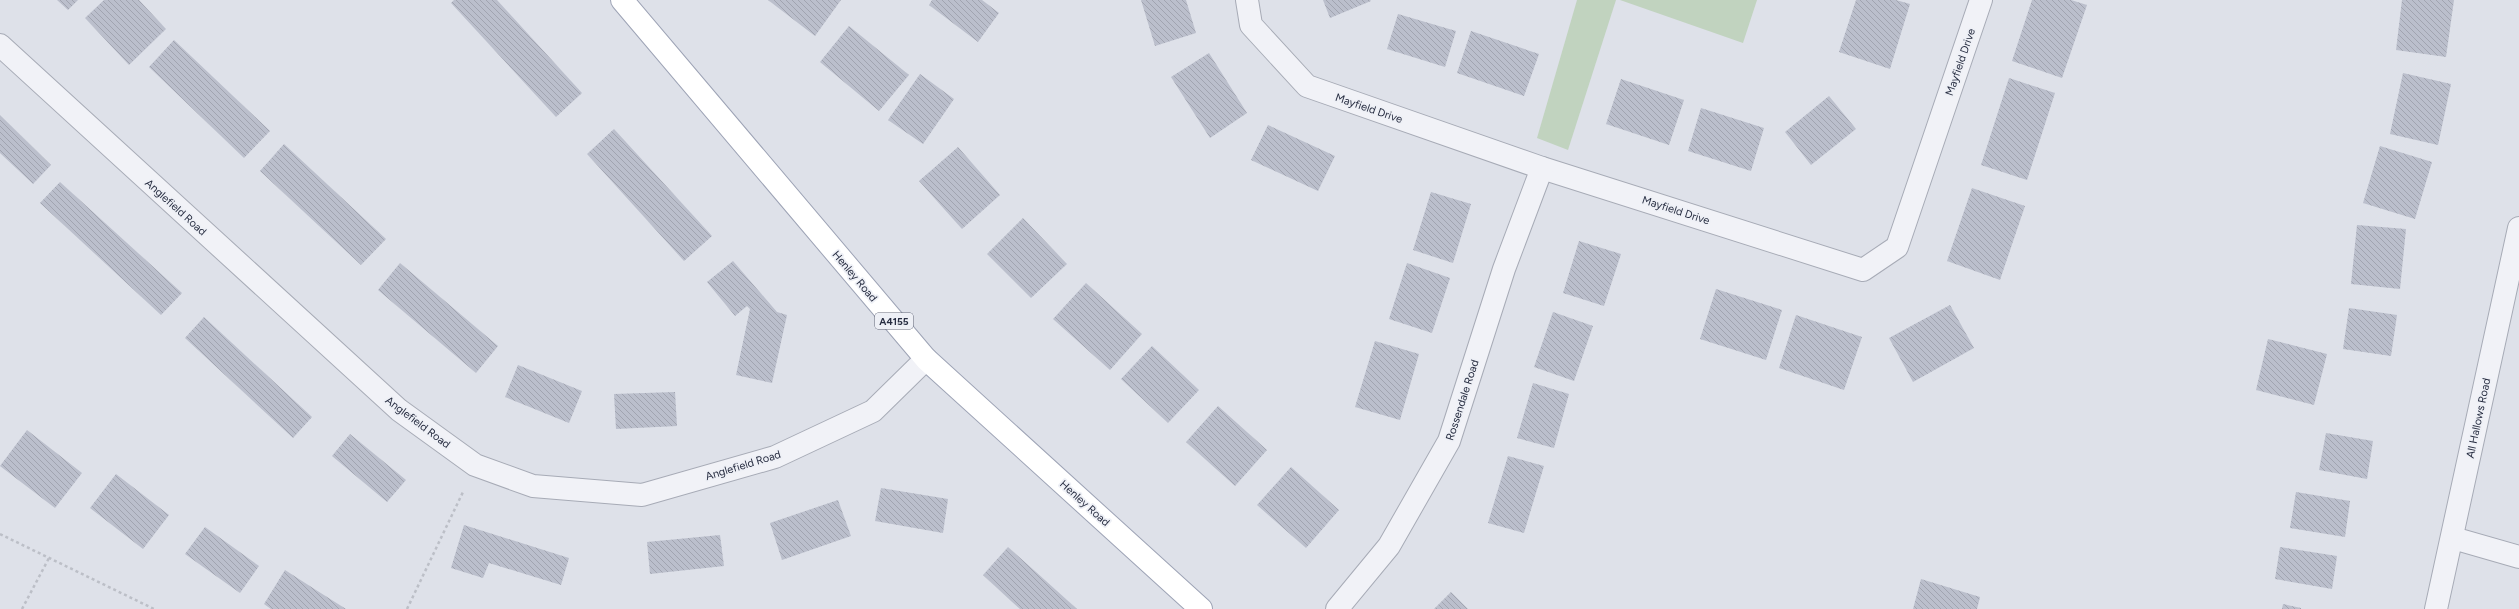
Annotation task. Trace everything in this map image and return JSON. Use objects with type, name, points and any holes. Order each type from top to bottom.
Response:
[{"type":"main road","name":"Henley Road","points":[[622,0],[926,359],[1201,609]]},
{"type":"street","name":"Mayfield Drive","points":[[1248,0],[1251,25],[1307,86],[1542,168],[1863,270],[1897,247],[1981,0]]},
{"type":"street","name":"Anglefield Road","points":[[0,45],[399,410],[475,465],[533,486],[642,495],[775,457],[873,411],[926,359]]},
{"type":"street","name":"Rossendale Road","points":[[1337,609],[1389,546],[1449,441],[1504,269],[1542,168]]},
{"type":"street","name":"All Hallows Road","points":[[2436,609],[2453,538],[2519,228]]},
{"type":"street","points":[[2453,538],[2519,557]]},
{"type":"path","points":[[407,609],[475,465]]},
{"type":"path","points":[[0,534],[154,609]]},
{"type":"path","points":[[22,609],[49,558]]},
{"type":"green space","points":[[1577,0],[1616,0],[1568,150],[1537,138]]},
{"type":"green space","points":[[1620,0],[1757,0],[1743,43]]},
{"type":"building","points":[[57,0],[78,0],[68,10]]},
{"type":"building","points":[[104,0],[139,0],[166,29],[129,65],[85,18]]},
{"type":"building","points":[[454,0],[497,0],[582,93],[556,117],[451,3]]},
{"type":"building","points":[[768,0],[841,0],[815,36]]},
{"type":"building","points":[[932,0],[982,0],[999,13],[978,42],[929,5]]},
{"type":"building","points":[[1141,0],[1186,0],[1196,33],[1155,46]]},
{"type":"building","points":[[1323,0],[1370,0],[1371,1],[1330,18]]},
{"type":"building","points":[[1856,0],[1896,0],[1910,4],[1890,69],[1839,52]]},
{"type":"building","points":[[2032,0],[2071,0],[2087,5],[2062,78],[2012,61]]},
{"type":"building","points":[[2402,0],[2454,0],[2446,57],[2396,50]]},
{"type":"building","points":[[1398,14],[1456,31],[1445,67],[1387,49]]},
{"type":"building","points":[[849,26],[909,75],[879,111],[820,62]]},
{"type":"building","points":[[1471,31],[1539,54],[1524,96],[1457,73]]},
{"type":"building","points":[[174,40],[270,131],[244,158],[149,67]]},
{"type":"building","points":[[1209,53],[1247,113],[1210,138],[1171,77]]},
{"type":"building","points":[[2403,73],[2451,84],[2438,145],[2390,134]]},
{"type":"building","points":[[920,74],[954,99],[923,144],[888,120]]},
{"type":"building","points":[[2009,78],[2055,93],[2027,180],[1981,165]]},
{"type":"building","points":[[1621,79],[1684,100],[1669,145],[1606,124]]},
{"type":"building","points":[[1829,96],[1856,129],[1811,165],[1785,132]]},
{"type":"building","points":[[1701,108],[1764,128],[1751,171],[1688,151]]},
{"type":"building","points":[[0,115],[51,165],[33,184],[0,153]]},
{"type":"building","points":[[1268,125],[1335,156],[1318,191],[1251,160]]},
{"type":"building","points":[[614,129],[712,236],[684,261],[587,154]]},
{"type":"building","points":[[284,144],[386,239],[361,265],[260,171]]},
{"type":"building","points":[[2380,146],[2432,162],[2415,219],[2363,203]]},
{"type":"building","points":[[958,147],[1000,195],[962,229],[919,181]]},
{"type":"building","points":[[60,182],[182,293],[161,315],[40,203]]},
{"type":"building","points":[[1972,188],[2025,206],[2000,280],[1947,261]]},
{"type":"building","points":[[1431,192],[1471,204],[1453,263],[1413,250]]},
{"type":"building","points":[[1023,218],[1067,264],[1031,298],[987,254]]},
{"type":"building","points":[[2357,225],[2406,229],[2400,289],[2351,284]]},
{"type":"building","points":[[1579,241],[1621,254],[1604,306],[1563,293]]},
{"type":"building","points":[[733,261],[777,312],[787,315],[772,383],[736,375],[750,309],[747,306],[735,316],[707,282]]},
{"type":"building","points":[[400,263],[498,346],[476,373],[378,290]]},
{"type":"building","points":[[1407,263],[1450,278],[1432,333],[1389,319]]},
{"type":"building","points":[[1086,283],[1142,334],[1110,370],[1053,319]]},
{"type":"building","points":[[1716,289],[1782,310],[1766,360],[1700,339]]},
{"type":"building","points":[[1950,305],[1974,348],[1913,382],[1889,338]]},
{"type":"building","points":[[2349,308],[2397,315],[2391,356],[2343,349]]},
{"type":"building","points":[[1553,312],[1593,326],[1574,381],[1534,367]]},
{"type":"building","points":[[1796,315],[1862,337],[1844,390],[1779,368]]},
{"type":"building","points":[[204,317],[312,417],[293,438],[185,338]]},
{"type":"building","points":[[2268,339],[2327,354],[2314,405],[2256,390]]},
{"type":"building","points":[[1375,341],[1419,354],[1400,420],[1355,407]]},
{"type":"building","points":[[1152,346],[1199,390],[1168,423],[1121,379]]},
{"type":"building","points":[[518,365],[582,391],[569,423],[505,397]]},
{"type":"building","points":[[1533,383],[1569,394],[1554,448],[1517,438]]},
{"type":"building","points":[[675,392],[677,426],[616,429],[614,394]]},
{"type":"building","points":[[1218,406],[1267,450],[1235,486],[1186,442]]},
{"type":"building","points":[[27,430],[82,473],[55,508],[0,466]]},
{"type":"building","points":[[2326,433],[2373,441],[2367,479],[2319,470]]},
{"type":"building","points":[[350,434],[406,480],[387,502],[332,456]]},
{"type":"building","points":[[1508,456],[1544,466],[1524,533],[1488,523]]},
{"type":"building","points":[[1291,467],[1339,510],[1306,548],[1257,505]]},
{"type":"building","points":[[116,474],[169,515],[143,549],[90,508]]},
{"type":"building","points":[[881,488],[948,499],[943,533],[875,521]]},
{"type":"building","points":[[2296,492],[2350,501],[2345,537],[2290,528]]},
{"type":"building","points":[[838,500],[851,536],[782,560],[770,523]]},
{"type":"building","points":[[464,525],[569,558],[561,585],[489,563],[483,578],[451,568]]},
{"type":"building","points":[[205,527],[259,566],[240,593],[185,554]]},
{"type":"building","points":[[720,535],[724,566],[650,574],[647,542]]},
{"type":"building","points":[[1008,547],[1077,609],[1020,609],[1011,601],[983,575]]},
{"type":"building","points":[[2280,547],[2337,556],[2332,589],[2275,579]]},
{"type":"building","points":[[285,570],[346,609],[271,609],[264,604]]},
{"type":"building","points":[[1921,579],[1980,597],[1977,609],[1913,609]]},
{"type":"building","points":[[1451,592],[1468,609],[1434,609]]},
{"type":"building","points":[[2283,604],[2301,608],[2301,609],[2282,609]]}]
